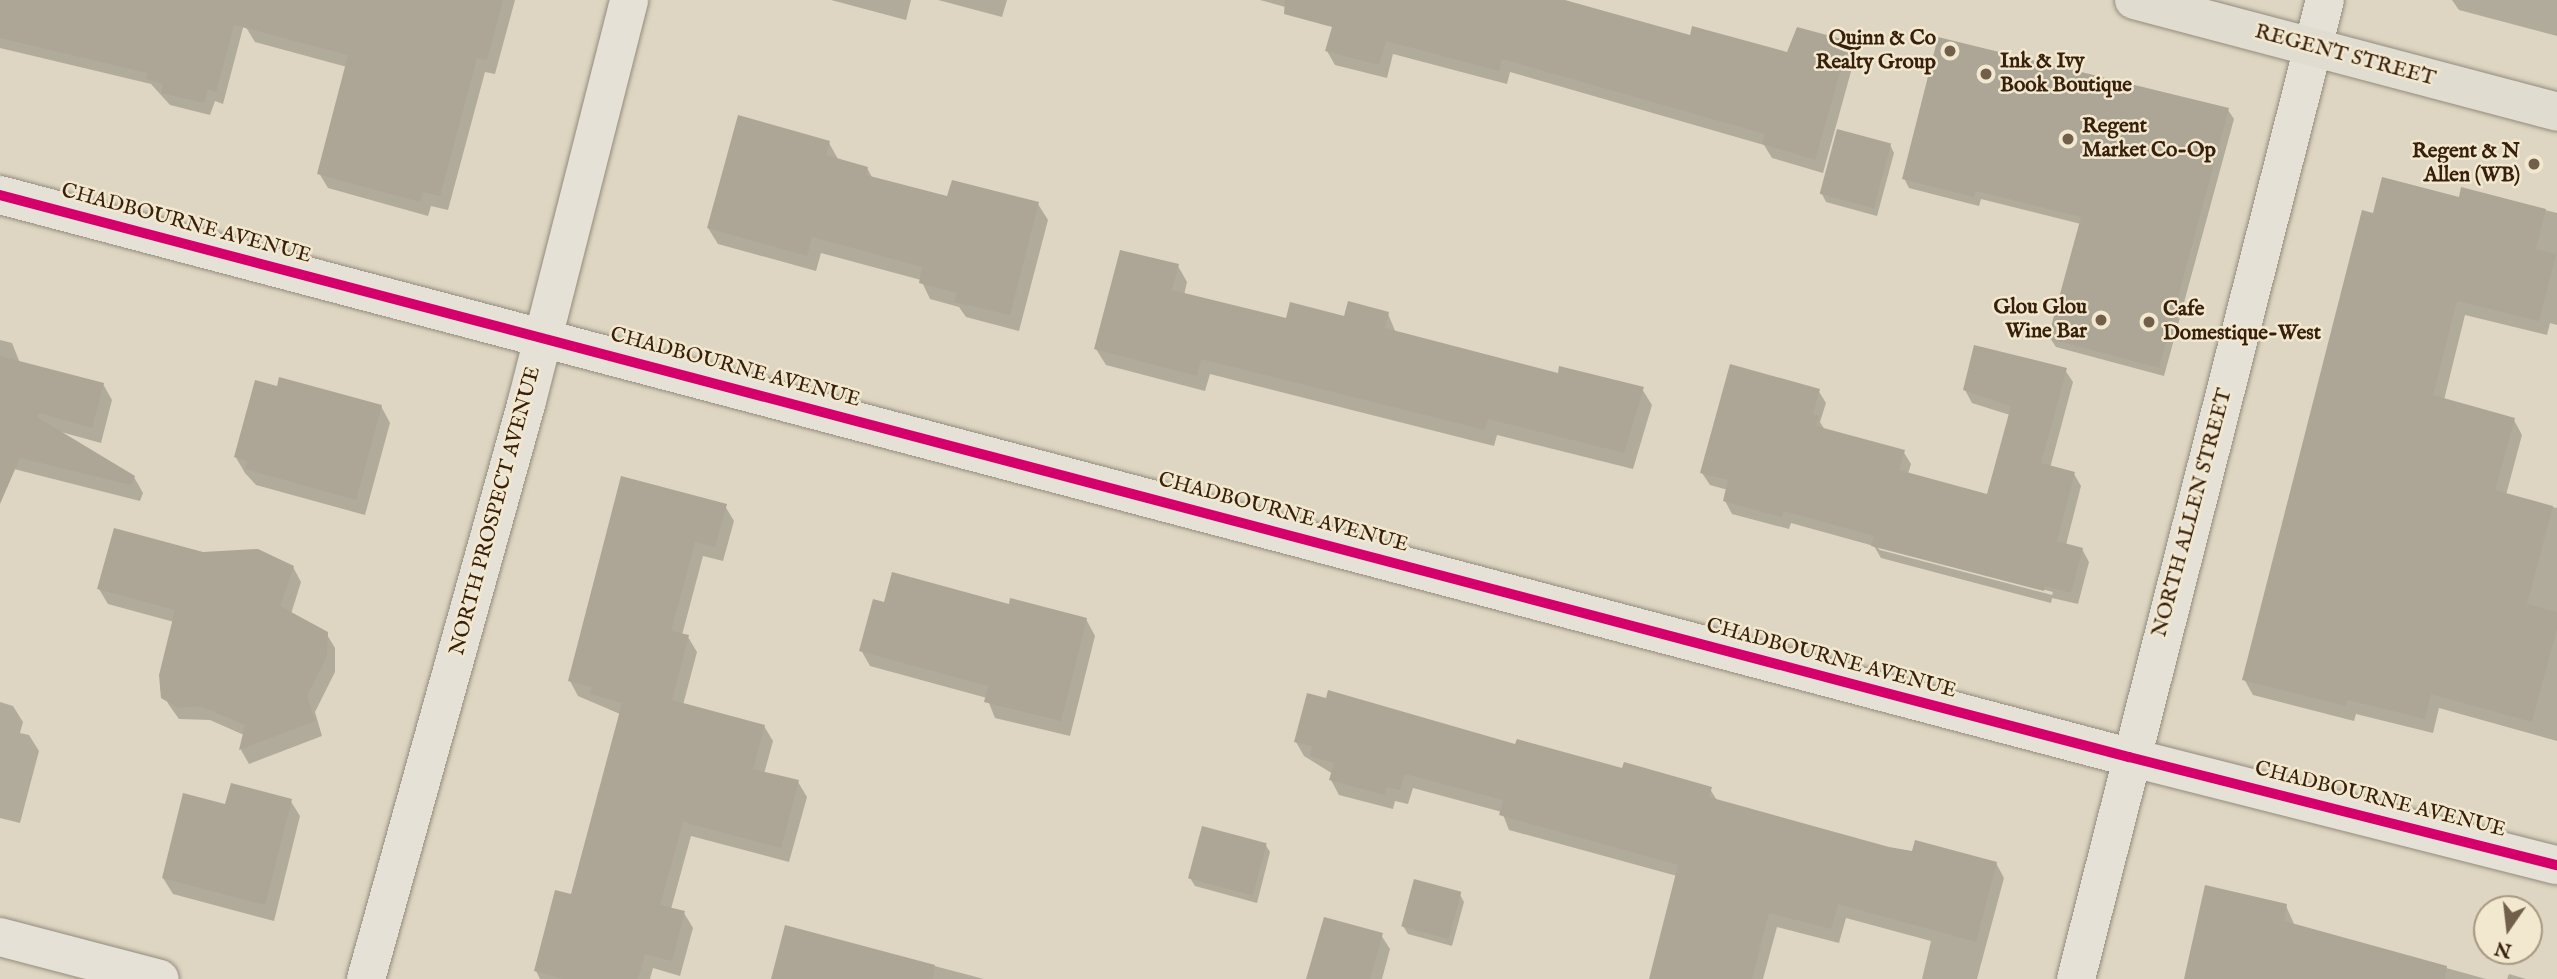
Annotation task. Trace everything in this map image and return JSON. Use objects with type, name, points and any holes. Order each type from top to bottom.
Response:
[{"type":"main road","name":"REGENT STREET","points":[[2144,1],[2557,112]]},
{"type":"street","name":"NORTH PROSPECT AVENUE","points":[[366,979],[544,338],[629,0]]},
{"type":"street","name":"NORTH ALLEN STREET","points":[[2076,979],[2129,757],[2325,0]]},
{"type":"street","name":"CHADBOURNE AVENUE","points":[[0,195],[2129,757],[2557,865]]},
{"type":"street","points":[[0,937],[160,979]]},
{"type":"building","points":[[0,0],[503,0],[487,60],[477,58],[440,196],[423,192],[420,202],[317,174],[348,55],[234,25],[216,92],[208,89],[204,103],[161,93],[163,84],[146,79],[147,73],[0,38]]},
{"type":"building","points":[[1285,0],[1565,0],[1690,35],[1692,26],[1787,52],[1797,27],[1849,41],[1815,160],[1762,144],[1765,134],[1502,59],[1499,71],[1386,41],[1379,65],[1325,51],[1332,27],[1284,14]]},
{"type":"building","points":[[1938,37],[2229,108],[2159,368],[2048,338],[2081,217],[1976,191],[1974,197],[1902,179]]},
{"type":"building","points":[[738,115],[830,141],[826,155],[868,167],[866,175],[947,196],[952,180],[1039,202],[1010,315],[954,302],[957,293],[919,283],[922,267],[812,237],[807,256],[707,228]]},
{"type":"building","points":[[1837,129],[1891,143],[1874,208],[1820,194]]},
{"type":"building","points":[[2382,177],[2459,197],[2461,187],[2546,209],[2536,249],[2556,254],[2539,321],[2457,301],[2433,395],[2515,418],[2495,490],[2553,506],[2527,604],[2557,612],[2557,629],[2532,722],[2431,694],[2425,719],[2348,700],[2346,706],[2242,680],[2362,210],[2373,213]]},
{"type":"building","points":[[1120,250],[1179,264],[1172,290],[1286,318],[1290,302],[1344,316],[1348,301],[1389,312],[1385,328],[1558,373],[1559,366],[1644,387],[1624,453],[1488,419],[1485,430],[1201,359],[1197,376],[1094,349]]},
{"type":"building","points":[[1974,345],[2067,368],[2041,463],[2075,472],[2057,541],[2083,548],[2071,593],[2045,586],[2044,591],[1871,546],[1874,536],[1784,511],[1782,517],[1723,501],[1728,480],[1700,473],[1730,364],[1820,389],[1813,414],[1819,416],[1816,426],[1905,450],[1899,470],[1987,494],[2011,406],[1963,390]]},
{"type":"building","points":[[0,356],[104,383],[92,428],[39,413],[37,417],[135,476],[131,485],[20,458],[0,504]]},
{"type":"building","points":[[279,377],[382,405],[356,500],[245,469],[247,461],[234,457],[255,380],[277,386]]},
{"type":"building","points":[[621,476],[727,504],[715,547],[695,542],[671,631],[689,635],[672,700],[765,725],[753,769],[799,780],[781,848],[683,822],[660,905],[685,911],[672,961],[645,954],[638,979],[563,979],[534,971],[555,890],[571,894],[622,703],[590,694],[591,687],[568,681]]},
{"type":"building","points":[[114,528],[203,552],[258,549],[294,566],[280,606],[328,632],[327,656],[307,696],[315,721],[239,750],[245,725],[200,706],[178,708],[161,698],[159,675],[175,610],[97,589]]},
{"type":"building","points":[[892,572],[1009,604],[1010,598],[1087,618],[1061,721],[984,702],[988,686],[859,651],[873,599],[884,602]]},
{"type":"building","points":[[1328,690],[1515,744],[1517,739],[1622,768],[1624,762],[1712,787],[1709,797],[1889,847],[1912,851],[1915,840],[1997,862],[1976,942],[1838,904],[1831,929],[1769,913],[1752,979],[1649,979],[1678,865],[1499,815],[1503,800],[1405,774],[1400,790],[1387,787],[1385,795],[1329,780],[1334,763],[1310,756],[1312,746],[1294,742],[1307,693],[1326,698]]},
{"type":"building","points":[[231,783],[292,799],[265,905],[162,878],[183,793],[225,804]]},
{"type":"building","points":[[1202,826],[1267,843],[1253,896],[1188,878]]},
{"type":"building","points":[[1414,879],[1461,892],[1449,939],[1401,926]]},
{"type":"building","points":[[2205,885],[2287,904],[2284,921],[2447,966],[2445,979],[2184,979]]},
{"type":"building","points":[[1324,917],[1383,933],[1370,979],[1306,979]]},
{"type":"building","points":[[785,925],[935,965],[933,979],[771,979]]},
{"type":"cycle path","points":[[0,195],[2129,757],[2557,865]]},
{"type":"place","name":"Quinn & Co Realty Group","points":[[1950,51]]},
{"type":"place","name":"Ink & Ivy Book Boutique","points":[[1986,74]]},
{"type":"place","name":"Regent Market Co-Op","points":[[2068,139]]},
{"type":"place","name":"Regent & N Allen (WB)","points":[[2534,164]]},
{"type":"place","name":"Glou Glou Wine Bar","points":[[2101,320]]},
{"type":"place","name":"Cafe Domestique-West","points":[[2149,322]]}]
